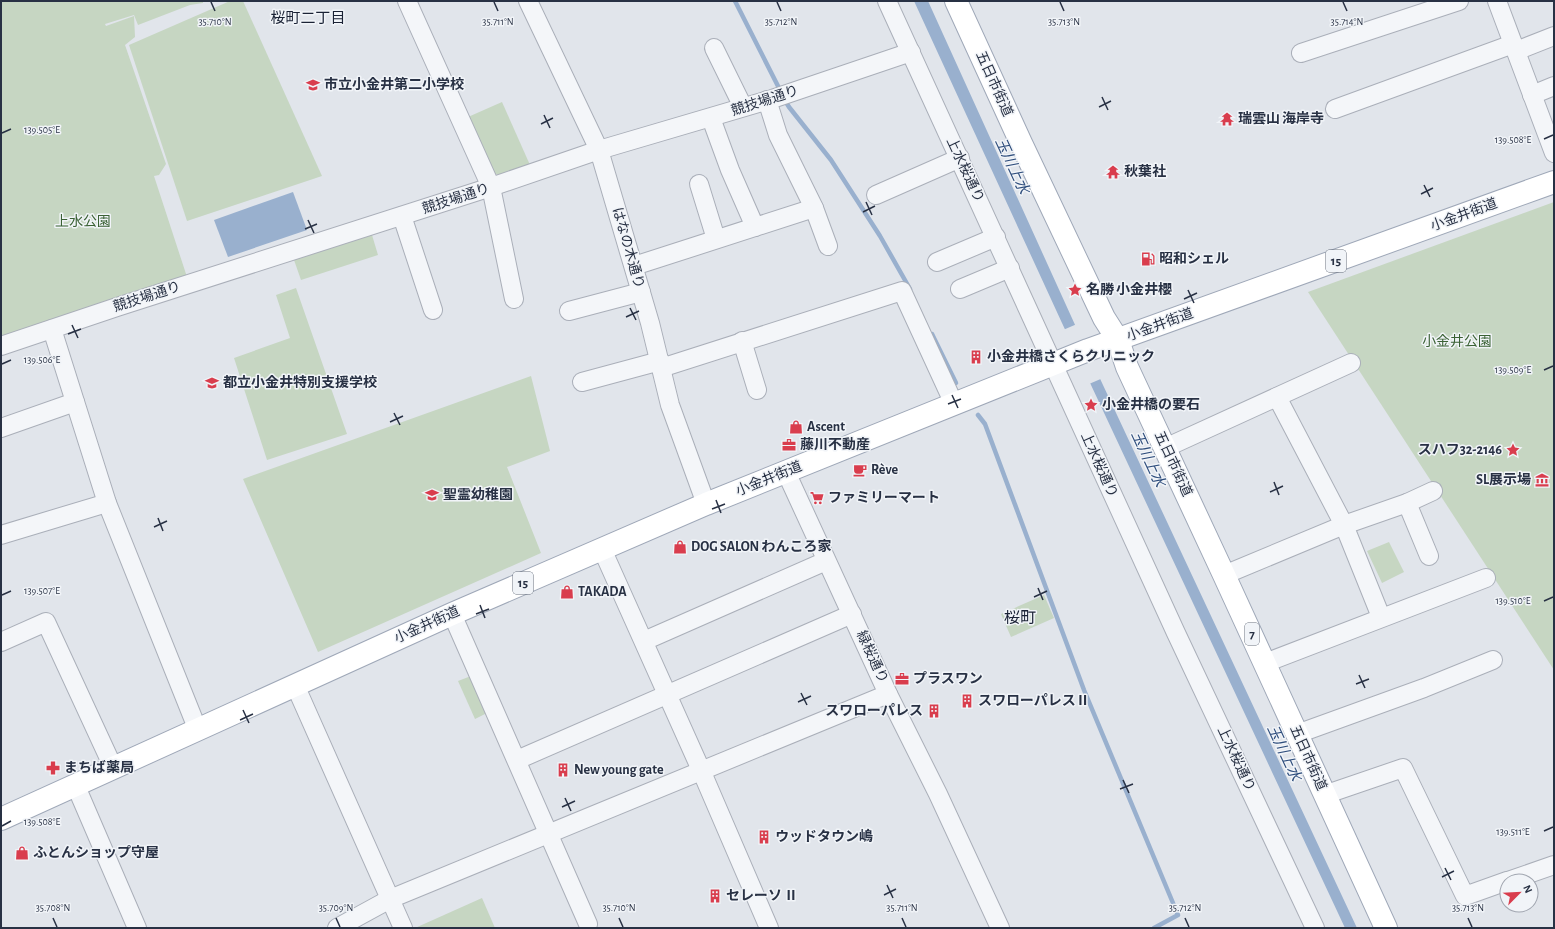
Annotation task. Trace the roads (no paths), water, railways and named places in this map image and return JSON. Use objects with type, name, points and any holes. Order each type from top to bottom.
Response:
[{"type":"main road","name":"五日市街道","points":[[956,1],[1097,304],[1118,340],[1127,367],[1166,448],[1386,928]]},
{"type":"main road","name":"小金井街道","points":[[1,818],[197,728],[452,614],[706,504],[1088,350],[1554,182]]},
{"type":"street","points":[[407,1],[491,187],[514,299]]},
{"type":"street","name":"はなの木通り","points":[[528,1],[599,150],[634,266],[670,405],[706,504]]},
{"type":"street","name":"上水桜通り","points":[[887,1],[1176,633],[1315,928]]},
{"type":"street","points":[[1301,53],[1459,1]]},
{"type":"street","points":[[1497,1],[1554,153]]},
{"type":"street","points":[[1335,109],[1514,48],[1554,36]]},
{"type":"street","points":[[714,48],[743,107]]},
{"type":"street","name":"競技場通り","points":[[1,346],[230,270],[491,187],[599,150],[711,118],[911,52]]},
{"type":"street","points":[[1532,95],[1554,86]]},
{"type":"street","points":[[776,97],[778,135],[814,208],[828,246]]},
{"type":"street","points":[[711,118],[730,170],[755,227]]},
{"type":"street","points":[[876,196],[960,158]]},
{"type":"street","points":[[699,184],[716,239]]},
{"type":"street","points":[[634,266],[814,208]]},
{"type":"street","points":[[402,216],[433,310]]},
{"type":"street","points":[[937,262],[996,237]]},
{"type":"street","points":[[960,289],[1010,268]]},
{"type":"street","points":[[582,382],[660,364],[742,341],[902,291],[954,404]]},
{"type":"street","points":[[569,311],[641,292]]},
{"type":"street","points":[[52,329],[107,503],[197,728]]},
{"type":"street","points":[[742,341],[757,390]]},
{"type":"street","points":[[1166,448],[1351,363]]},
{"type":"street","points":[[1277,397],[1344,525],[1381,617]]},
{"type":"street","points":[[1,428],[75,402]]},
{"type":"street","name":"緑桜通り","points":[[786,472],[888,694],[938,794],[1000,928]]},
{"type":"street","points":[[1224,574],[1344,525],[1408,502],[1432,491]]},
{"type":"street","points":[[1408,502],[1429,556]]},
{"type":"street","points":[[1,535],[107,503]]},
{"type":"street","points":[[602,549],[701,770],[769,928]]},
{"type":"street","points":[[644,641],[826,560]]},
{"type":"street","points":[[1265,663],[1381,617],[1486,578]]},
{"type":"street","points":[[452,614],[517,760],[581,916]]},
{"type":"street","points":[[517,760],[852,614]]},
{"type":"street","points":[[1,642],[46,622],[113,767]]},
{"type":"street","points":[[1297,734],[1424,688],[1492,660]]},
{"type":"street","points":[[295,685],[403,928]]},
{"type":"street","points":[[337,928],[390,899],[888,694]]},
{"type":"street","points":[[1324,794],[1403,768],[1465,896],[1499,884]]},
{"type":"street","points":[[75,784],[137,928]]},
{"type":"street","points":[[1539,873],[1552,870]]},
{"type":"water","points":[[914,1],[928,1],[1081,338],[1357,928],[1345,928],[1062,323]]},
{"type":"water","points":[[293,192],[307,230],[228,257],[214,220]]},
{"type":"waterway","points":[[735,1],[781,92]]},
{"type":"waterway","points":[[784,99],[831,160],[880,236],[910,289]]},
{"type":"waterway","points":[[932,334],[956,383]]},
{"type":"waterway","points":[[978,415],[985,424],[1084,690],[1178,915],[1154,928]]},
{"type":"place","name":"市立小金井第二小学校","points":[[313,85]]},
{"type":"place","name":"瑞雲山 海岸寺","points":[[1227,119]]},
{"type":"place","name":"秋葉社","points":[[1113,172]]},
{"type":"place","name":"昭和シェル","points":[[1148,259]]},
{"type":"place","name":"名勝 小金井櫻","points":[[1075,290]]},
{"type":"place","name":"小金井橋さくらクリニック","points":[[976,357]]},
{"type":"place","name":"都立小金井特別支援学校","points":[[212,383]]},
{"type":"place","name":"小金井橋の要石","points":[[1091,405]]},
{"type":"place","name":"Ascent","points":[[796,427]]},
{"type":"place","name":"藤川不動産","points":[[789,445]]},
{"type":"place","name":"スハフ32-2146","points":[[1513,450]]},
{"type":"place","name":"Rève","points":[[860,470]]},
{"type":"place","name":"SL展示場","points":[[1542,480]]},
{"type":"place","name":"聖霊幼稚園","points":[[432,495]]},
{"type":"place","name":"ファミリーマート","points":[[817,498]]},
{"type":"place","name":"DOG SALON わんころ家","points":[[680,547]]},
{"type":"place","name":"TAKADA","points":[[567,592]]},
{"type":"place","name":"プラスワン","points":[[902,679]]},
{"type":"place","name":"スワローパレスⅡ","points":[[967,701]]},
{"type":"place","name":"スワローパレス","points":[[934,711]]},
{"type":"place","name":"まちば薬局","points":[[53,768]]},
{"type":"place","name":"New young gate","points":[[563,770]]},
{"type":"place","name":"ウッドタウン嶋","points":[[764,837]]},
{"type":"place","name":"ふとんショップ守屋","points":[[22,853]]},
{"type":"place","name":"セレーソ Ⅱ","points":[[715,896]]},
{"type":"district","name":"桜町二丁目","points":[[308,18]]},
{"type":"district","name":"桜町","points":[[1020,618]]},
{"type":"water label","name":"玉川上水","points":[[1012,166]]},
{"type":"water label","name":"玉川上水","points":[[1148,459]]},
{"type":"water label","name":"玉川上水","points":[[1284,753]]},
{"type":"park label","name":"上水公園","points":[[83,222]]},
{"type":"park label","name":"小金井公園","points":[[1457,342]]}]
